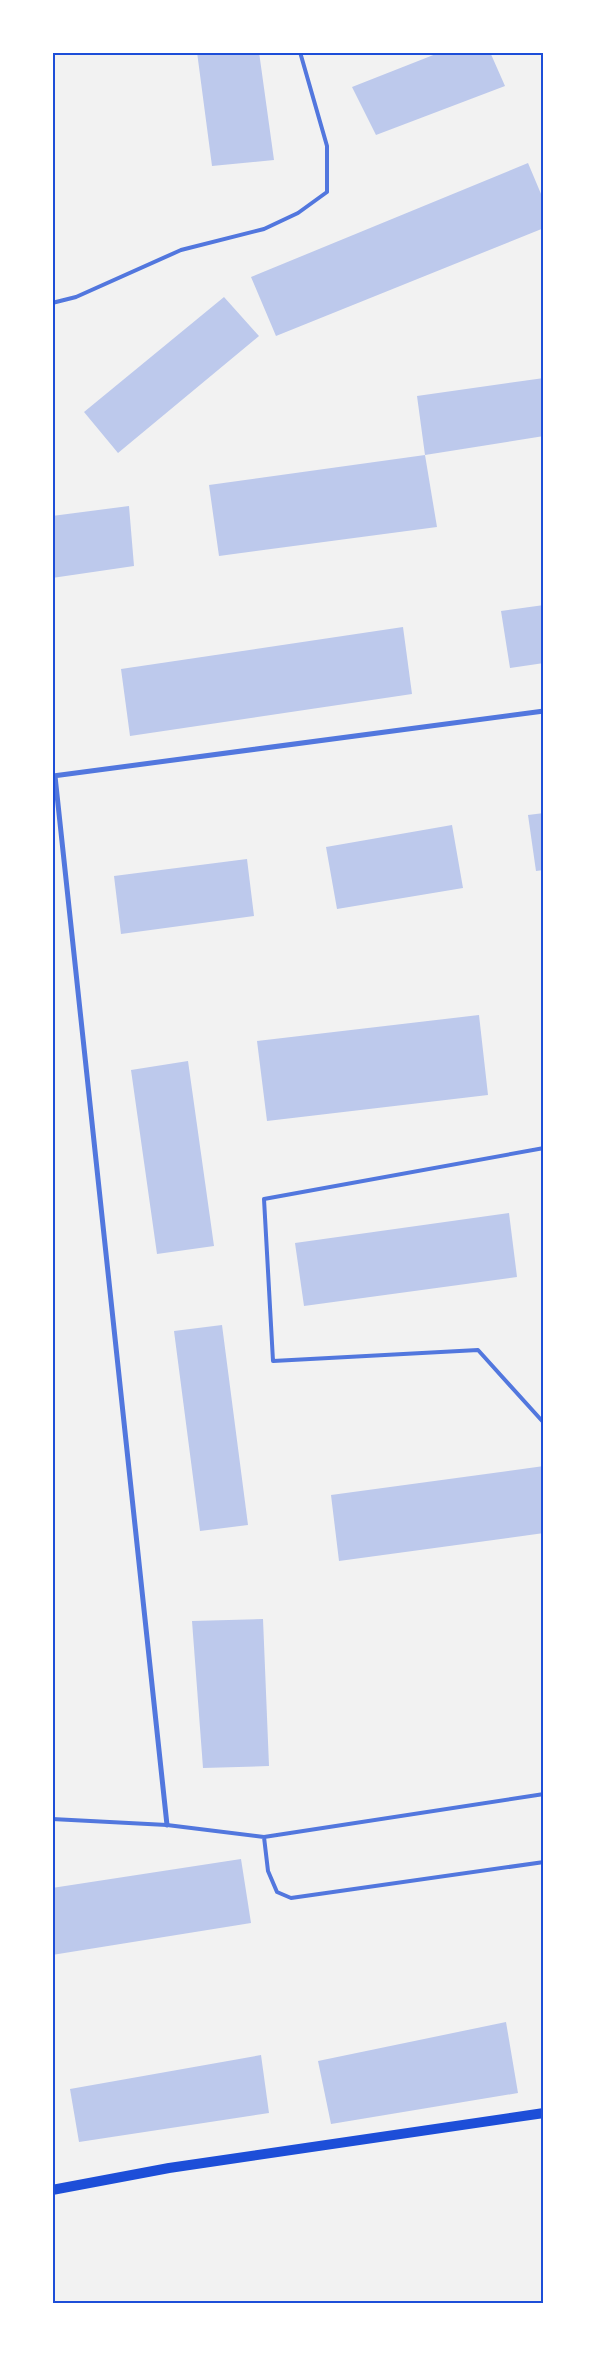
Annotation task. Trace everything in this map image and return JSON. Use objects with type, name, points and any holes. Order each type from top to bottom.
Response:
[{"type":"main road","points":[[52,2190],[169,2168],[544,2113]]},
{"type":"street","points":[[167,1825],[54,776],[544,711]]},
{"type":"lane","points":[[52,303],[76,297],[181,250],[264,228],[298,213],[327,192],[327,146],[300,52]]},
{"type":"lane","points":[[544,1148],[264,1199],[273,1361],[478,1350],[544,1423]]},
{"type":"lane","points":[[52,1819],[167,1825],[264,1837],[544,1794]]},
{"type":"lane","points":[[264,1837],[268,1871],[277,1892],[291,1898],[544,1862]]},
{"type":"building","points":[[197,52],[259,52],[274,160],[212,166]]},
{"type":"building","points":[[441,52],[490,52],[505,86],[376,135],[352,87]]},
{"type":"building","points":[[528,163],[544,201],[544,228],[276,336],[251,277]]},
{"type":"building","points":[[224,297],[259,336],[118,453],[84,412]]},
{"type":"building","points":[[544,378],[544,436],[425,455],[417,396]]},
{"type":"building","points":[[425,455],[437,527],[219,556],[209,485]]},
{"type":"building","points":[[129,506],[134,566],[52,578],[52,516]]},
{"type":"building","points":[[544,605],[544,663],[510,668],[501,611]]},
{"type":"building","points":[[403,627],[412,694],[130,736],[121,669]]},
{"type":"building","points":[[544,813],[544,870],[536,871],[528,815]]},
{"type":"building","points":[[452,825],[463,888],[337,909],[326,847]]},
{"type":"building","points":[[247,859],[254,916],[121,934],[114,876]]},
{"type":"building","points":[[479,1015],[488,1095],[267,1121],[257,1041]]},
{"type":"building","points":[[188,1061],[214,1246],[157,1254],[131,1070]]},
{"type":"building","points":[[509,1213],[517,1277],[304,1306],[295,1243]]},
{"type":"building","points":[[222,1325],[248,1525],[200,1531],[174,1331]]},
{"type":"building","points":[[544,1466],[544,1533],[339,1561],[331,1495]]},
{"type":"building","points":[[263,1619],[269,1766],[203,1768],[192,1621]]},
{"type":"building","points":[[241,1859],[251,1923],[52,1955],[52,1888]]},
{"type":"building","points":[[506,2022],[518,2093],[331,2124],[318,2061]]},
{"type":"building","points":[[261,2055],[269,2113],[79,2142],[70,2089]]}]
